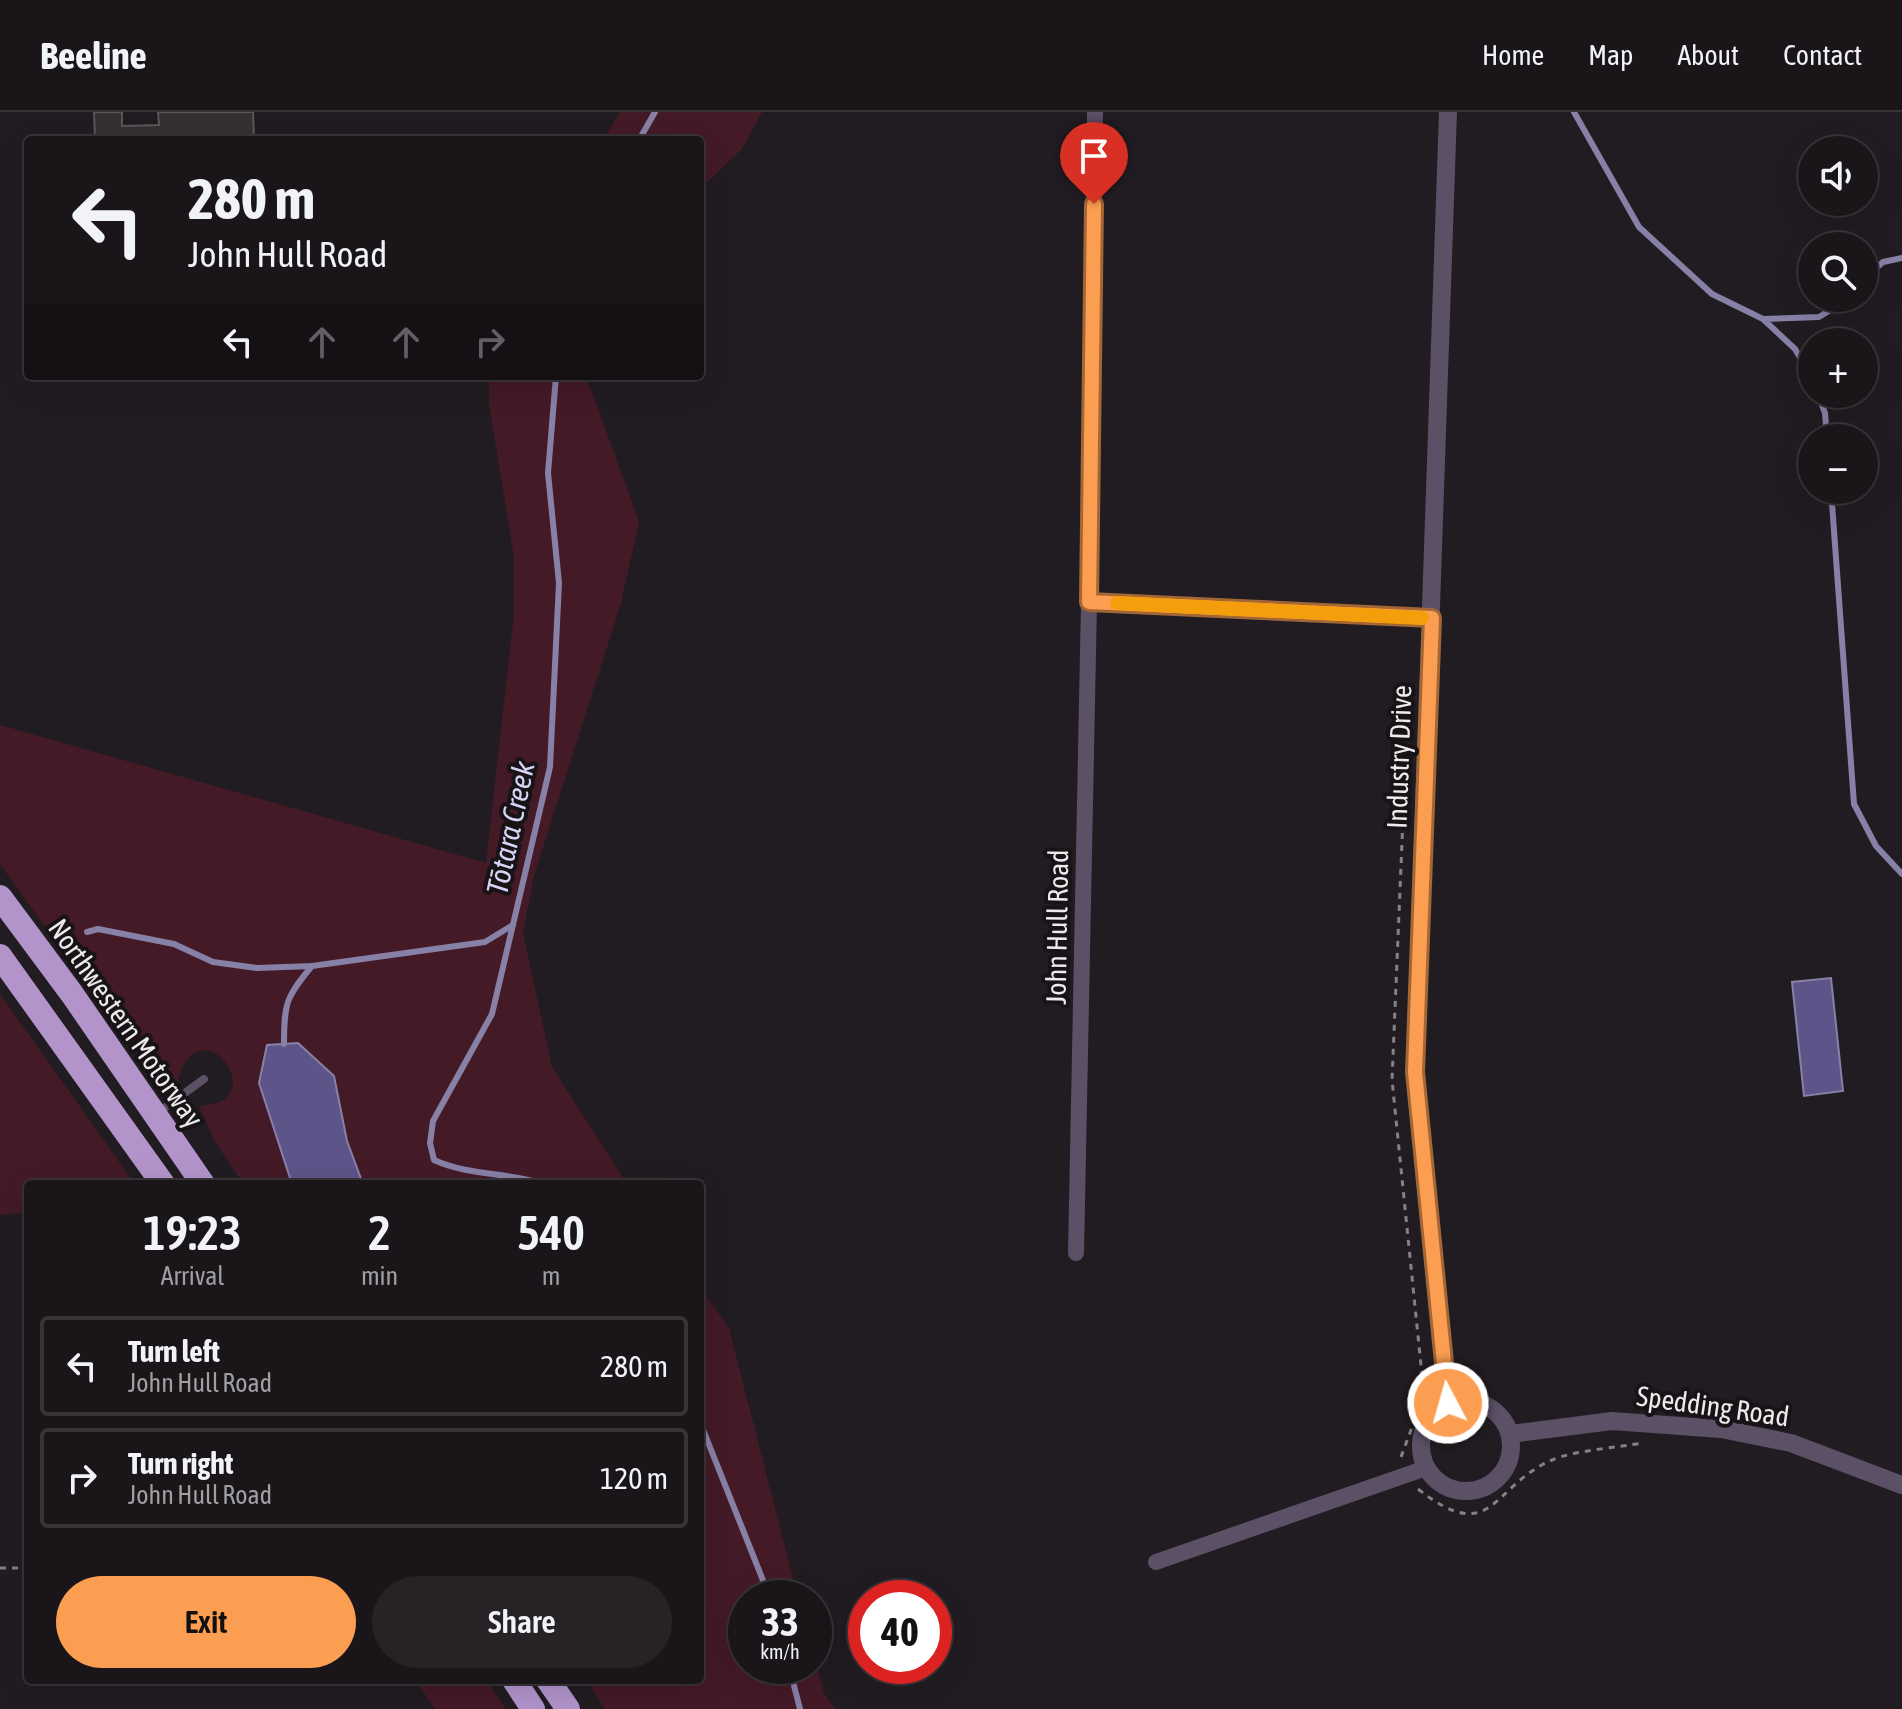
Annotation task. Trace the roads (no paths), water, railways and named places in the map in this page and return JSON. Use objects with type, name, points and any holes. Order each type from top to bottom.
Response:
[{"type":"highway","name":"Northwestern Motorway","points":[[0,897],[200,1180]]},
{"type":"highway","points":[[0,956],[160,1180]]},
{"type":"highway","points":[[517,1684],[533,1709]]},
{"type":"highway","points":[[551,1684],[568,1709]]},
{"type":"street","name":"John Hull Road","points":[[1076,1253],[1095,112]]},
{"type":"street","name":"Industry Drive","points":[[1448,112],[1415,1072],[1448,1403]]},
{"type":"street","points":[[1089,602],[1432,618]]},
{"type":"street","points":[[1463,1400],[1479,1402],[1493,1409],[1504,1420],[1510,1434],[1508,1463],[1501,1475],[1476,1490],[1461,1491],[1447,1487],[1426,1468],[1421,1454],[1420,1438],[1425,1424],[1448,1403],[1463,1400]]},
{"type":"street","name":"Spedding Road","points":[[1510,1434],[1612,1421],[1721,1429],[1791,1443],[1902,1485]]},
{"type":"street","points":[[1156,1562],[1426,1468]]},
{"type":"lane","points":[[155,1114],[204,1079]]},
{"type":"waterway","name":"Tōtara Creek","points":[[641,136],[655,112]]},
{"type":"waterway","points":[[1574,112],[1639,227],[1712,294],[1763,319],[1819,317],[1827,312]]},
{"type":"waterway","points":[[1878,266],[1883,262],[1902,258]]},
{"type":"waterway","points":[[1764,320],[1798,354]]},
{"type":"waterway","name":"Tōtara Creek","points":[[528,1180],[447,1165],[434,1160],[430,1143],[433,1121],[492,1014],[550,767],[559,583],[548,473],[556,380]]},
{"type":"waterway","points":[[1823,408],[1826,424]]},
{"type":"waterway","points":[[1832,504],[1854,804],[1876,846],[1902,874]]},
{"type":"waterway","points":[[87,932],[98,929],[174,944],[213,962],[257,968],[312,966],[485,942],[513,925]]},
{"type":"waterway","points":[[284,1044],[288,1001],[312,966]]},
{"type":"waterway","name":"Tōtara Creek","points":[[704,1432],[763,1580]]},
{"type":"waterway","name":"Tōtara Creek","points":[[794,1684],[800,1709]]}]
